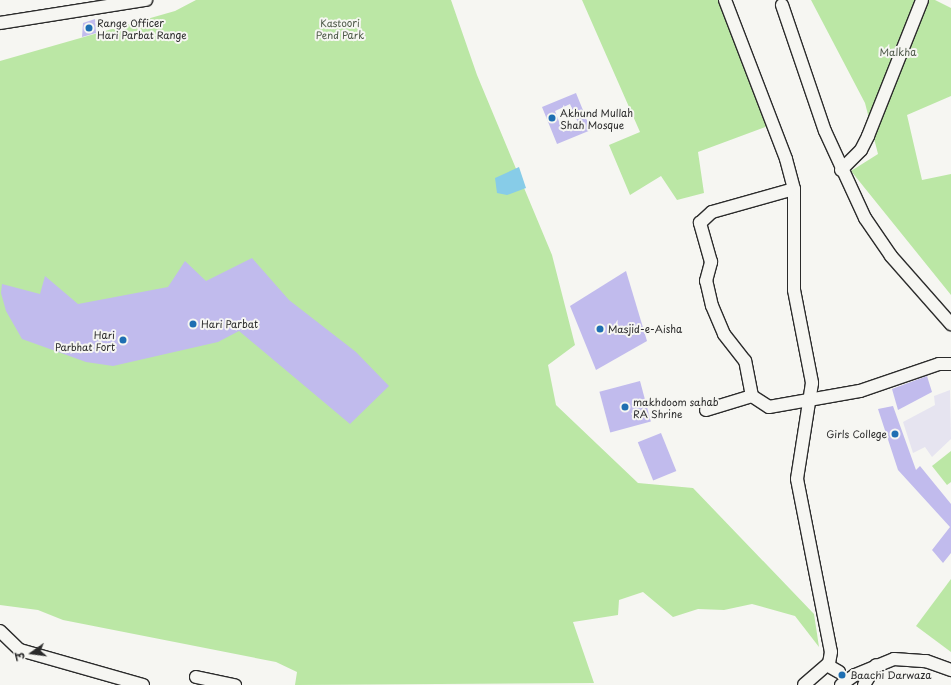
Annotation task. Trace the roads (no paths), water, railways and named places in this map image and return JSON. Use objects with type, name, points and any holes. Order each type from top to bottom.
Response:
[{"type":"street","points":[[0,23],[146,0]]},
{"type":"street","points":[[725,0],[786,159],[794,189],[794,290],[810,363],[811,400],[797,479],[831,652],[827,665],[804,685]]},
{"type":"street","points":[[841,170],[861,150],[868,136],[922,0]]},
{"type":"street","points":[[782,5],[841,170],[878,240],[951,324]]},
{"type":"street","points":[[794,189],[712,212],[700,223],[711,262],[706,281],[712,306],[724,334],[746,361],[752,396],[766,407],[811,400],[860,391],[939,364],[951,364]]},
{"type":"street","points":[[706,410],[752,396]]},
{"type":"street","points":[[0,631],[20,650],[143,685]]},
{"type":"street","points":[[827,665],[843,679],[894,659],[910,659],[951,670]]},
{"type":"street","points":[[864,685],[876,665]]},
{"type":"street","points":[[196,677],[235,685]]},
{"type":"water","points":[[519,167],[526,188],[507,195],[497,193],[495,178]]},
{"type":"place","name":"Range Officer Hari Parbat Range","points":[[89,28]]},
{"type":"place","name":"Akhund Mullah Shah Mosque","points":[[552,118]]},
{"type":"place","name":"Hari Parbat","points":[[193,324]]},
{"type":"place","name":"Masjid-e-Aisha","points":[[600,329]]},
{"type":"place","name":"Hari Parbhat Fort","points":[[123,340]]},
{"type":"place","name":"makhdoom sahab RA Shrine","points":[[625,407]]},
{"type":"place","name":"Girls College","points":[[895,434]]},
{"type":"place","name":"Baachi Darwaza","points":[[842,675]]},
{"type":"park label","name":"Kastoori Pend Park","points":[[340,28]]},
{"type":"park label","name":"Malkha","points":[[898,52]]}]
